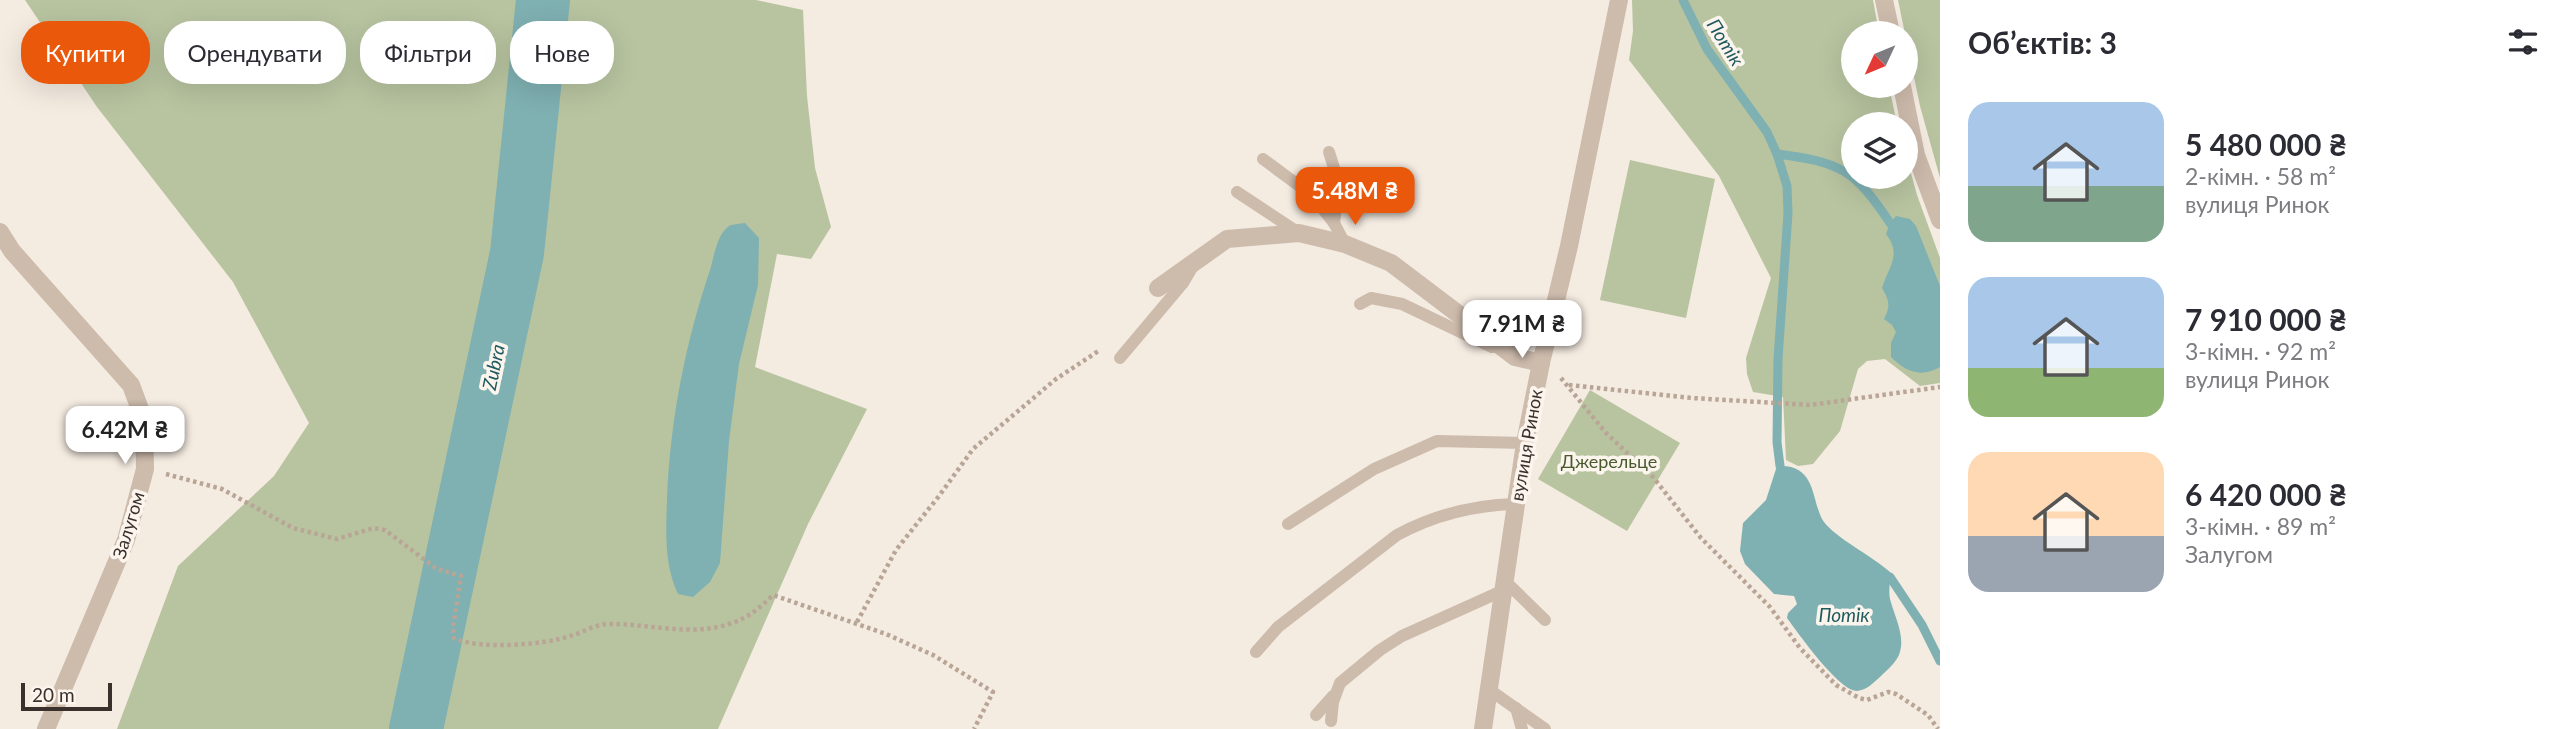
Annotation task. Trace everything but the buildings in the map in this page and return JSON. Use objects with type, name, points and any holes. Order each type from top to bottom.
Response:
[{"type":"street","name":"вулиця Ринок","points":[[1482,729],[1525,443],[1569,246],[1619,0]]},
{"type":"street","points":[[1884,0],[1888,21]]},
{"type":"street","points":[[1904,98],[1916,155],[1940,220]]},
{"type":"street","name":"Залугом","points":[[0,232],[12,251],[131,385],[145,420],[145,469],[127,540],[46,729]]},
{"type":"street","points":[[1158,288],[1227,239],[1299,233],[1345,244],[1391,263],[1515,357],[1541,363]]},
{"type":"lane","points":[[1329,152],[1339,184],[1334,223]]},
{"type":"lane","points":[[1263,159],[1313,196],[1334,223],[1345,244]]},
{"type":"lane","points":[[1237,192],[1299,233]]},
{"type":"lane","points":[[1120,358],[1176,292],[1197,260]]},
{"type":"lane","points":[[1360,304],[1371,298],[1402,304],[1515,357]]},
{"type":"lane","points":[[1288,524],[1374,470],[1437,441],[1525,443]]},
{"type":"lane","points":[[1256,652],[1278,627],[1397,535],[1417,524],[1459,511],[1487,505],[1516,504]]},
{"type":"lane","points":[[1331,720],[1340,684],[1380,650],[1503,585],[1545,620]]},
{"type":"lane","points":[[1487,688],[1545,729]]},
{"type":"lane","points":[[1316,715],[1338,690]]},
{"type":"lane","points":[[1516,708],[1522,729]]},
{"type":"path","points":[[857,622],[896,550],[972,449],[1056,379],[1101,350]]},
{"type":"path","points":[[1541,363],[1568,384],[1606,433],[1653,477],[1701,538],[1770,607],[1800,648],[1836,685],[1867,700],[1888,692],[1896,694],[1928,715],[1938,729]]},
{"type":"path","points":[[1568,384],[1610,391],[1810,405],[1940,387]]},
{"type":"path","points":[[145,469],[222,489],[293,528],[337,539],[374,528],[385,530],[437,569],[461,576],[453,626],[454,638],[465,643],[521,646],[567,637],[602,624],[703,630],[754,614],[773,595],[857,622],[933,655],[993,692],[974,729]]},
{"type":"green space","points":[[25,0],[756,0],[803,10],[807,96],[815,168],[831,227],[811,259],[777,254],[755,367],[867,409],[808,524],[718,729],[117,729],[178,566],[274,476],[309,423],[233,282],[82,84],[150,84],[150,21],[39,21]]},
{"type":"green space","points":[[1632,0],[1873,0],[1877,21],[1841,21],[1841,98],[1892,98],[1894,112],[1841,112],[1841,189],[1915,189],[1940,258],[1940,383],[1920,386],[1885,359],[1867,361],[1858,369],[1840,431],[1813,464],[1798,466],[1786,460],[1783,397],[1753,392],[1747,374],[1746,358],[1771,278],[1719,176],[1629,60],[1633,31]]},
{"type":"green space","points":[[1898,0],[1940,0],[1940,178],[1918,96],[1918,21],[1902,21]]},
{"type":"green space","points":[[1630,160],[1715,179],[1686,318],[1600,300]]},
{"type":"green space","name":"Джерельце","points":[[1590,390],[1680,443],[1627,531],[1538,479]]},
{"type":"water","points":[[1896,216],[1910,219],[1916,226],[1940,286],[1940,367],[1926,372],[1908,370],[1891,357],[1891,343],[1896,332],[1884,319],[1888,303],[1882,288],[1894,255],[1891,241],[1886,234]]},
{"type":"water","points":[[745,223],[759,238],[758,285],[739,364],[729,441],[720,563],[710,582],[693,597],[678,594],[670,571],[667,548],[669,470],[675,412],[693,326],[716,246],[729,226]]},
{"type":"water","name":"Потік","points":[[1780,466],[1792,467],[1801,472],[1811,487],[1824,522],[1890,572],[1889,596],[1900,632],[1900,652],[1889,669],[1864,689],[1857,691],[1849,688],[1830,672],[1787,618],[1797,604],[1794,596],[1774,594],[1745,564],[1740,551],[1743,523],[1766,500],[1776,469]]},
{"type":"waterway","name":"Zubra","points":[[416,729],[517,253],[543,0]]},
{"type":"waterway","name":"Потік","points":[[1683,0],[1707,49],[1767,132],[1787,186],[1788,213],[1778,359],[1777,442],[1780,466]]},
{"type":"waterway","points":[[1777,154],[1816,161],[1844,171],[1866,191],[1890,223]]},
{"type":"waterway","points":[[1890,577],[1922,625],[1940,661]]}]
